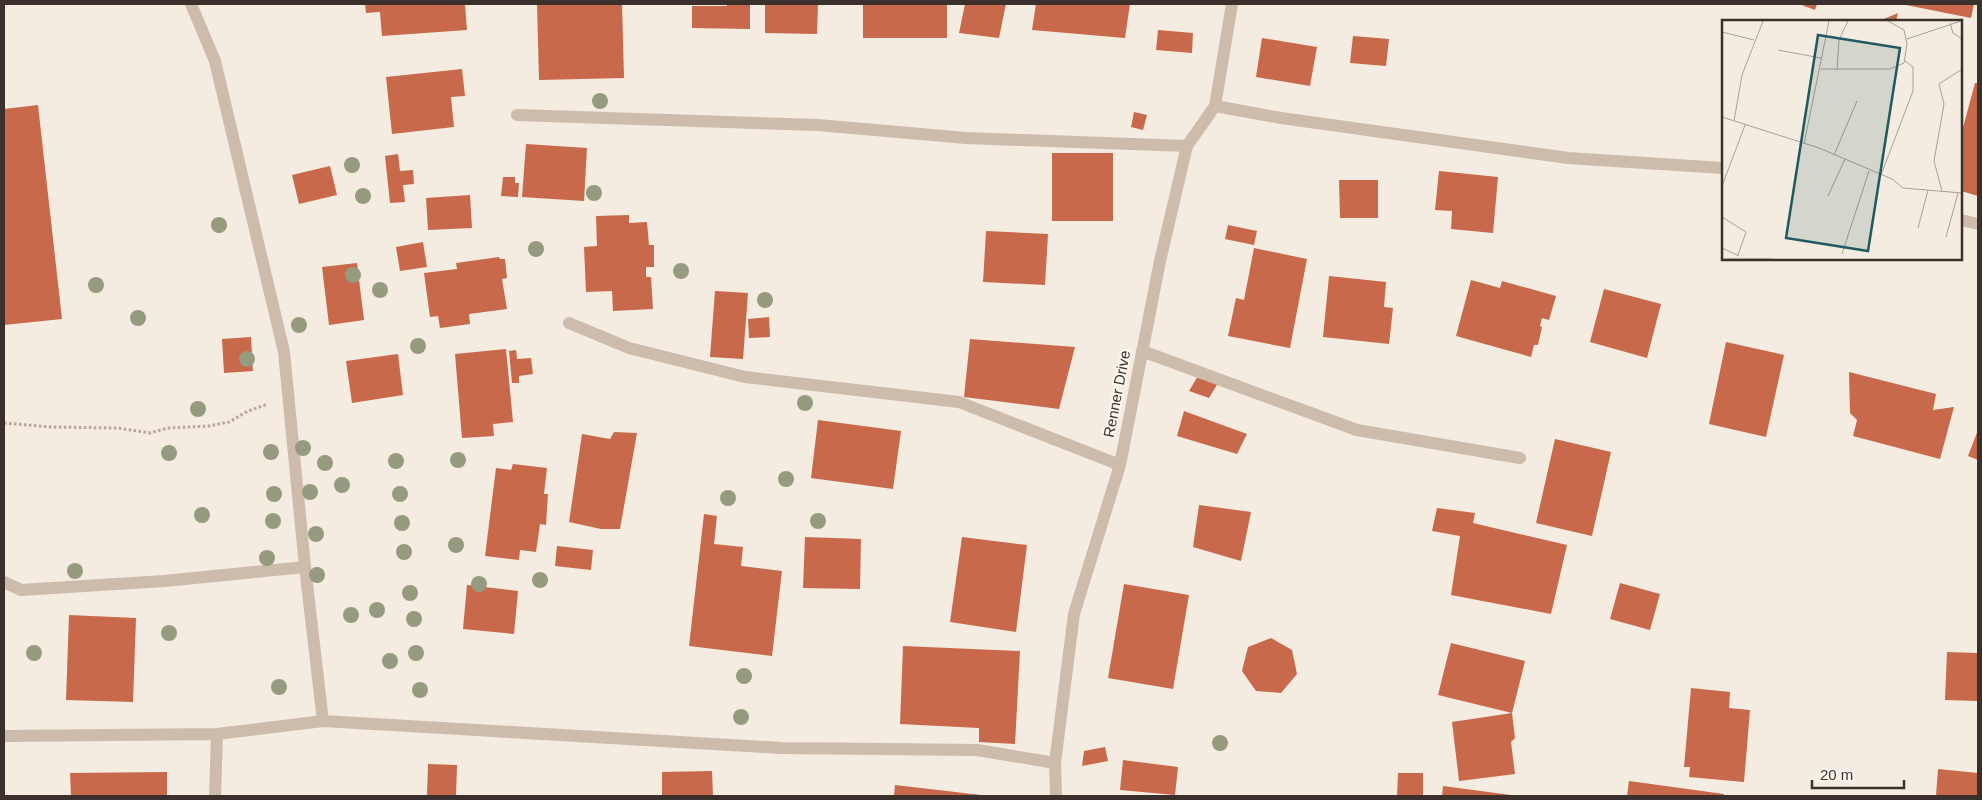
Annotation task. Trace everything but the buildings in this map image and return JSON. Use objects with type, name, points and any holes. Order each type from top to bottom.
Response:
[{"type":"street","points":[[191,4],[216,61],[284,352],[305,567],[323,721]]},
{"type":"street","name":"Renner Drive","points":[[1056,796],[1055,763],[1074,614],[1120,465],[1160,261],[1187,146],[1215,106],[1232,4]]},
{"type":"street","points":[[1215,106],[1281,118],[1568,158],[1722,168]]},
{"type":"street","points":[[517,115],[818,125],[966,138],[1187,146]]},
{"type":"street","points":[[1962,220],[1978,224]]},
{"type":"street","points":[[569,323],[629,348],[744,378],[959,402],[1120,465]]},
{"type":"street","points":[[1142,350],[1357,430],[1520,458]]},
{"type":"street","points":[[4,582],[20,590],[164,581],[305,567]]},
{"type":"street","points":[[4,736],[216,734],[323,721],[782,748],[977,750],[1055,763]]},
{"type":"street","points":[[214,796],[216,734]]},
{"type":"path","points":[[4,424],[118,428],[150,433],[168,428],[209,426],[229,422],[248,411],[288,399]]}]
